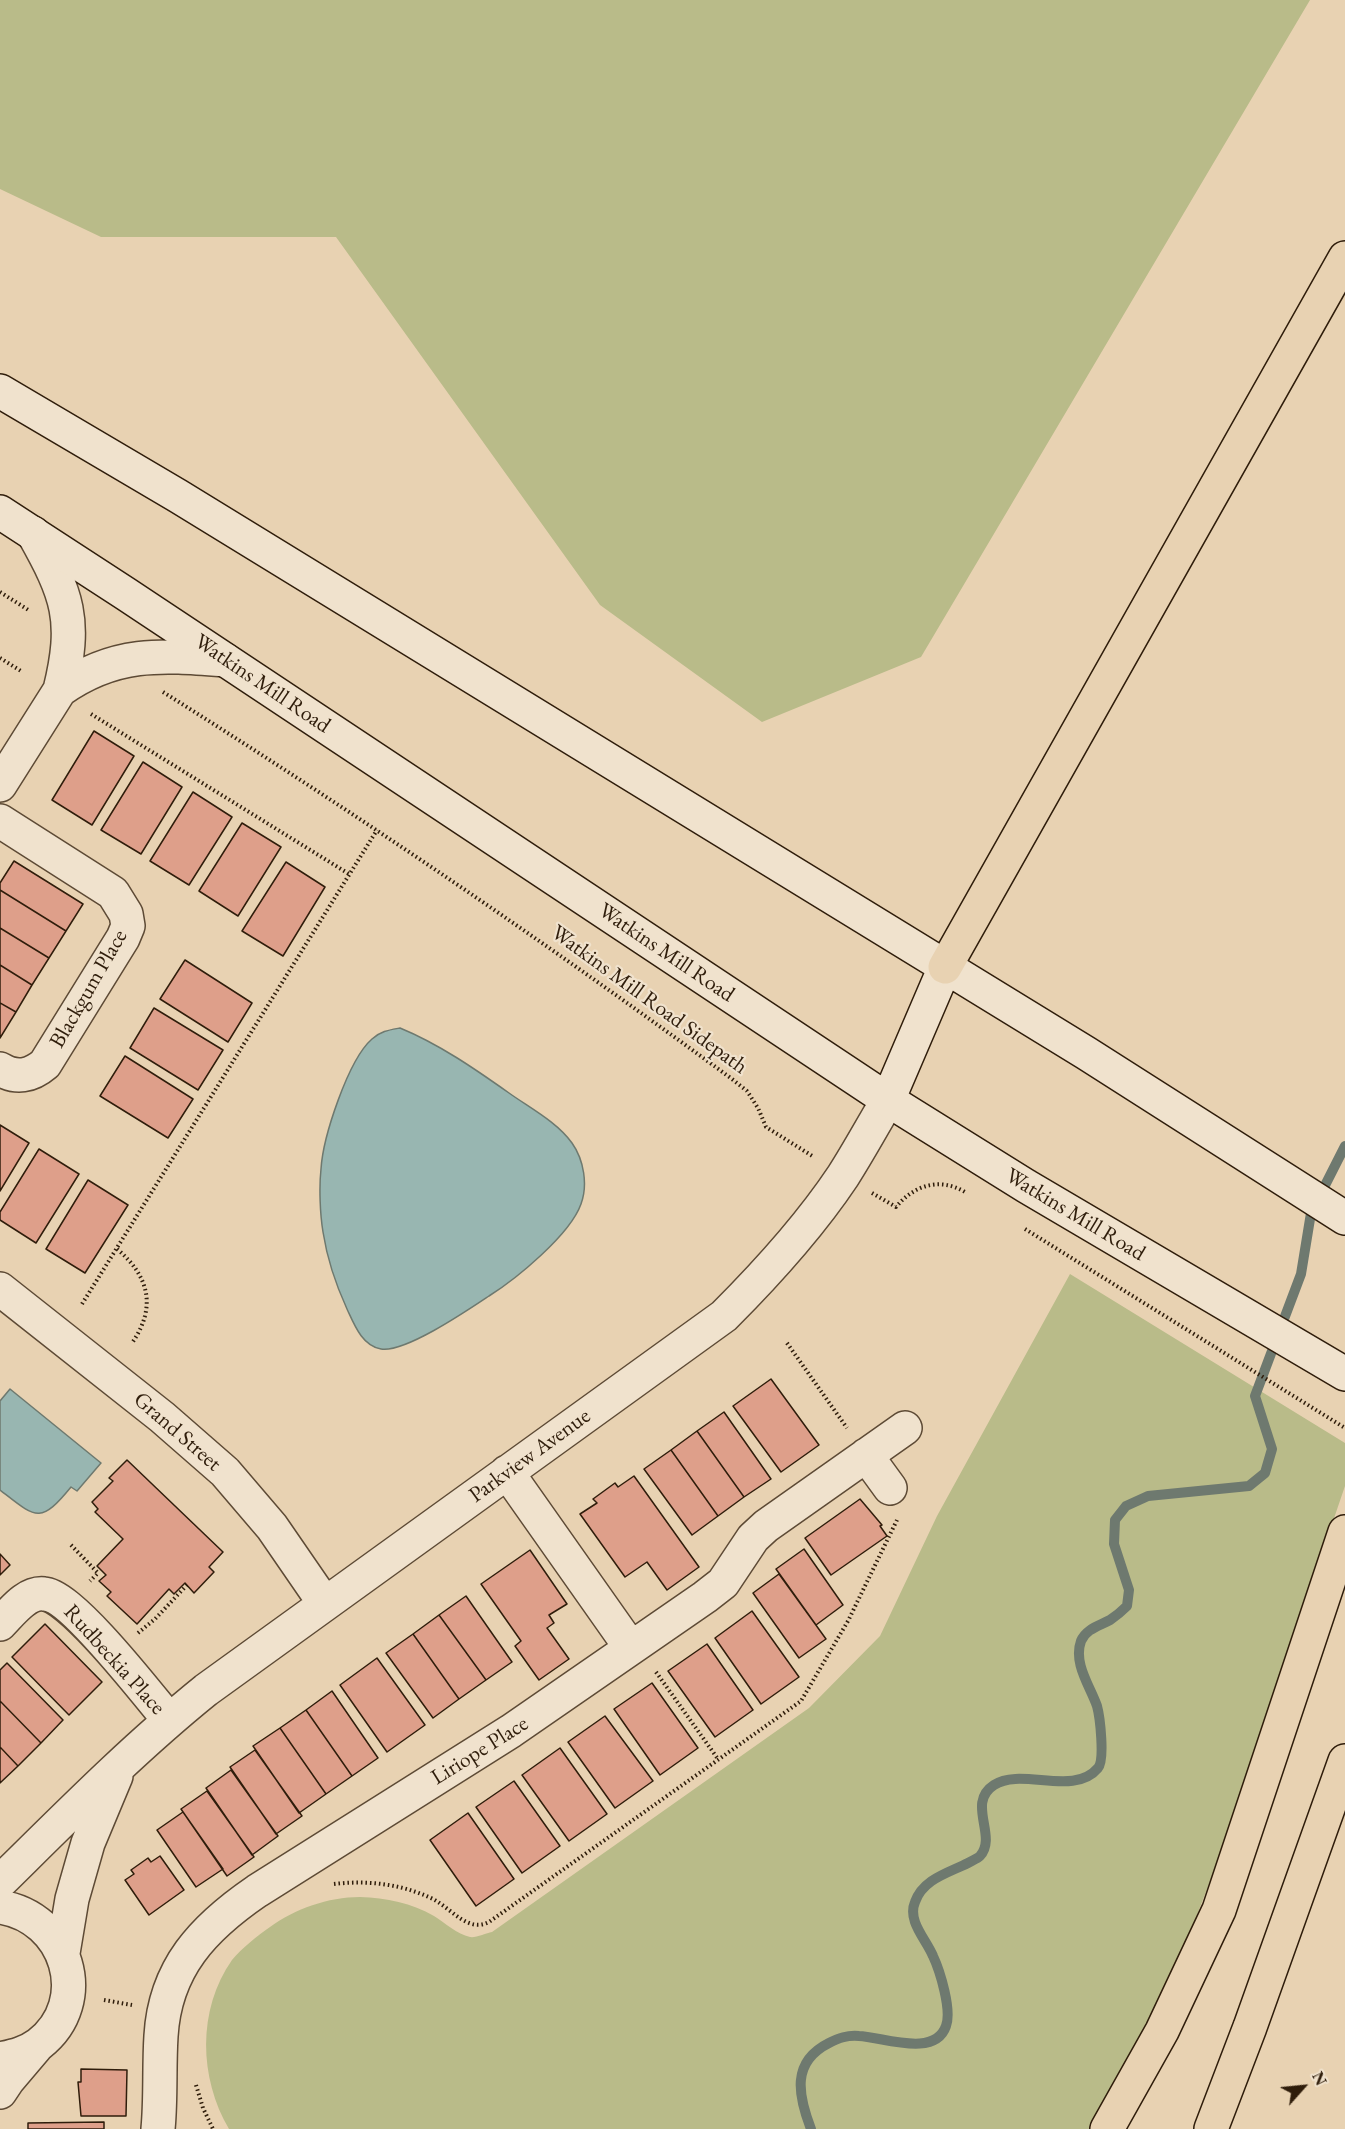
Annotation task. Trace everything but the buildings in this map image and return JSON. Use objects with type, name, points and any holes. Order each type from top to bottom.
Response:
[{"type":"highway","points":[[945,967],[1345,258]]},
{"type":"highway","points":[[1107,2129],[1162,2031],[1219,1910],[1345,1532]]},
{"type":"highway","points":[[1211,2129],[1345,1761]]},
{"type":"street","points":[[0,390],[178,496],[1086,1053],[1345,1218]]},
{"type":"street","name":"Watkins Mill Road","points":[[0,512],[888,1100],[1026,1186],[1345,1374]]},
{"type":"street","points":[[0,785],[60,690],[67,660],[70,635],[66,602],[55,573],[33,533]]},
{"type":"street","points":[[60,690],[91,671],[112,663],[169,656],[225,660]]},
{"type":"street","name":"Blackgum Place","points":[[0,821],[113,893],[126,914],[128,926],[123,938],[45,1064],[37,1071],[26,1075],[14,1075],[0,1069]]},
{"type":"street","name":"Parkview Avenue","points":[[0,1882],[122,1763],[206,1690],[724,1316],[767,1274],[843,1176],[888,1100],[945,967]]},
{"type":"street","name":"Grand Street","points":[[0,1289],[162,1417],[225,1472],[272,1527],[325,1604]]},
{"type":"street","name":"Liriope Place","points":[[158,2129],[161,2034],[164,2011],[180,1968],[191,1949],[214,1923],[256,1891],[511,1731],[642,1658],[705,1597],[723,1583],[753,1538],[766,1526],[905,1428]]},
{"type":"street","points":[[866,1455],[895,1501]]},
{"type":"street","points":[[507,1472],[642,1658]]},
{"type":"street","name":"Rudbeckia Place","points":[[0,1624],[23,1601],[33,1595],[43,1593],[53,1596],[63,1602],[99,1639],[169,1720]]},
{"type":"street","name":"Parkview Avenue","points":[[63,1953],[72,1899],[88,1843],[122,1763]]},
{"type":"street","points":[[0,1907],[15,1910],[35,1919],[51,1934],[63,1953],[68,1973],[68,1993],[63,2013],[53,2030],[38,2044],[0,2092]]},
{"type":"street","points":[[0,2059],[21,2054],[38,2044]]},
{"type":"path","points":[[0,592],[35,614],[42,629],[58,628],[70,635]]},
{"type":"path","points":[[0,658],[21,671]]},
{"type":"path","name":"Watkins Mill Road Sidepath","points":[[160,691],[377,830],[617,995],[747,1091],[766,1127],[843,1176],[896,1207],[913,1191],[938,1184],[958,1187],[973,1196]]},
{"type":"path","points":[[92,714],[349,874]]},
{"type":"path","points":[[82,1304],[377,830]]},
{"type":"path","points":[[1022,1226],[1345,1428]]},
{"type":"path","points":[[117,1250],[138,1271],[147,1298],[145,1321],[132,1343]]},
{"type":"path","points":[[787,1343],[845,1426]]},
{"type":"path","points":[[328,1885],[349,1882],[381,1883],[407,1889],[445,1906],[471,1925],[483,1925],[801,1701],[848,1621],[895,1501]]},
{"type":"path","points":[[130,1638],[155,1620],[187,1585]]},
{"type":"path","points":[[642,1658],[718,1760]]},
{"type":"path","points":[[104,2000],[137,2006]]},
{"type":"path","points":[[195,2080],[203,2108],[213,2129]]},
{"type":"green space","points":[[0,0],[1310,0],[921,657],[762,722],[600,605],[336,237],[101,237],[0,189]]},
{"type":"green space","points":[[1070,1274],[1345,1443],[1345,1486],[1212,1876],[1172,1980],[1126,2069],[1089,2129],[229,2129],[212,2088],[206,2044],[208,2022],[213,2000],[232,1960],[260,1934],[290,1915],[312,1905],[336,1899],[360,1897],[389,1900],[417,1908],[465,1936],[475,1937],[492,1932],[809,1708],[880,1636],[937,1516]]},
{"type":"water","points":[[400,1028],[456,1058],[559,1128],[572,1143],[579,1157],[584,1173],[584,1189],[581,1204],[566,1229],[513,1279],[420,1338],[392,1348],[381,1349],[369,1344],[360,1334],[336,1281],[323,1232],[320,1176],[326,1138],[338,1100],[354,1064],[363,1049],[375,1036]]},
{"type":"water","points":[[10,1389],[101,1463],[77,1491],[71,1487],[61,1499],[44,1512],[37,1513],[22,1507],[0,1490],[0,1401]]},
{"type":"waterway","points":[[811,2129],[803,2104],[801,2080],[808,2060],[817,2051],[829,2043],[851,2036],[907,2043],[931,2041],[940,2036],[946,2026],[947,2010],[942,1981],[933,1956],[915,1923],[913,1909],[919,1894],[930,1882],[980,1856],[985,1848],[982,1810],[986,1792],[1005,1780],[1075,1780],[1088,1776],[1098,1768],[1102,1748],[1098,1711],[1083,1674],[1079,1649],[1086,1634],[1110,1620],[1127,1606],[1129,1590],[1114,1544],[1115,1520],[1126,1506],[1148,1496],[1249,1486],[1265,1473],[1272,1449],[1255,1396],[1301,1274],[1311,1213],[1345,1146]]}]
